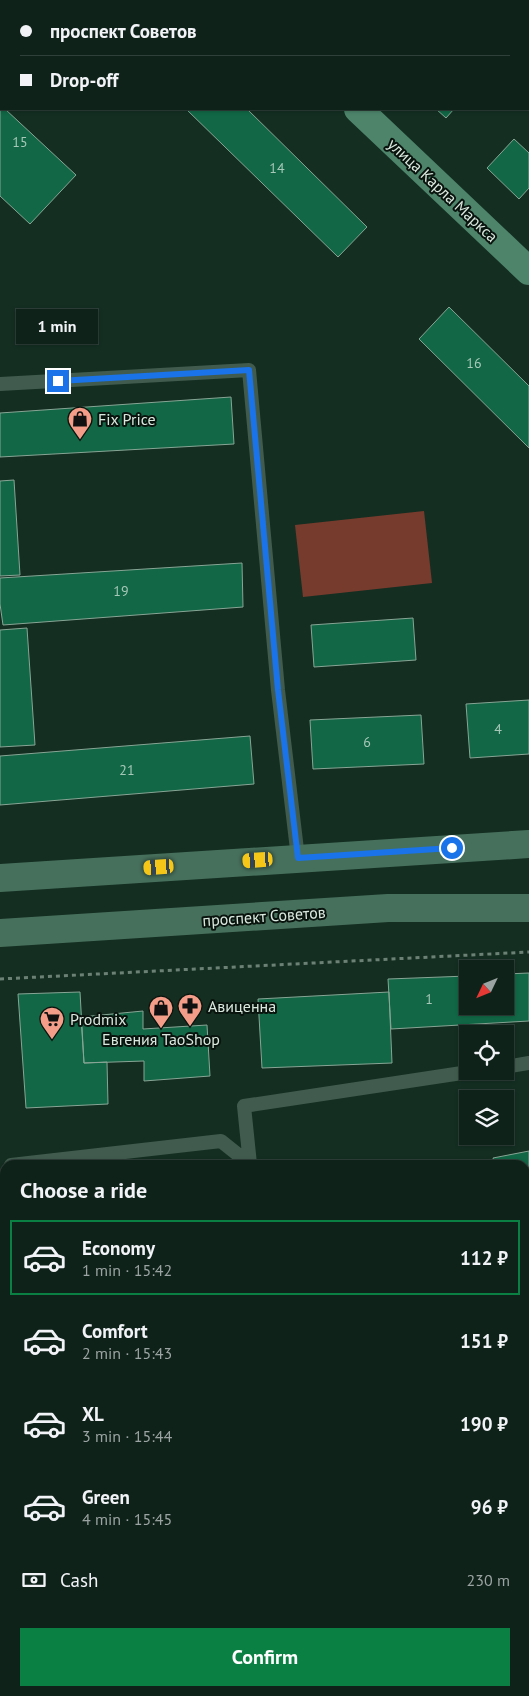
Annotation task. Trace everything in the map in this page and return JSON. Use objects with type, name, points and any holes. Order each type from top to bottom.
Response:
[{"type":"main road","name":"улица Карла Маркса","points":[[359,110],[529,271]]},
{"type":"main road","points":[[0,878],[529,844]]},
{"type":"main road","name":"проспект Советов","points":[[0,933],[388,908],[529,908]]},
{"type":"lane","points":[[0,384],[249,370],[278,690],[298,858]]},
{"type":"lane","points":[[514,1066],[529,1063]]},
{"type":"lane","points":[[251,1160],[244,1106],[459,1073]]},
{"type":"lane","points":[[54,1160],[221,1141],[246,1160]]},
{"type":"path","points":[[0,979],[529,952]]},
{"type":"shaded area","points":[[424,511],[432,583],[303,597],[295,525]]},
{"type":"building","points":[[0,110],[6,110],[76,175],[30,224],[0,196]]},
{"type":"building","points":[[187,110],[248,110],[367,227],[338,257]]},
{"type":"building","points":[[437,110],[453,110],[446,118]]},
{"type":"building","points":[[514,139],[529,153],[529,188],[519,199],[487,168]]},
{"type":"building","points":[[449,307],[529,386],[529,448],[419,339]]},
{"type":"building","points":[[231,397],[234,444],[0,457],[0,413]]},
{"type":"building","points":[[14,480],[20,575],[0,576],[0,481]]},
{"type":"building","points":[[242,563],[243,607],[3,625],[0,604],[0,578]]},
{"type":"building","points":[[413,618],[416,660],[314,667],[311,625]]},
{"type":"building","points":[[27,628],[35,745],[0,747],[0,630]]},
{"type":"building","points":[[529,700],[529,754],[470,758],[466,704]]},
{"type":"building","points":[[421,715],[424,764],[313,769],[310,720]]},
{"type":"building","points":[[250,736],[254,784],[0,805],[0,756]]},
{"type":"building","points":[[529,973],[529,1021],[391,1029],[388,979],[459,976],[459,1015],[514,1015],[514,974]]},
{"type":"building","name":"Prodmix","points":[[80,992],[84,1063],[107,1062],[108,1104],[26,1108],[18,994]]},
{"type":"building","points":[[389,992],[392,1063],[262,1068],[258,999]]},
{"type":"building","points":[[143,1011],[143,1029],[207,1025],[210,1076],[144,1081],[144,1061],[84,1063],[81,1017]]},
{"type":"building","points":[[529,1151],[529,1160],[494,1160],[493,1158]]},
{"type":"place","name":"Fix Price","points":[[80,440]]},
{"type":"place","name":"Авиценна","points":[[190,1027]]},
{"type":"place","name":"Евгения TaoShop","points":[[161,1029]]},
{"type":"place","name":"Prodmix","points":[[52,1040]]},
{"type":"route","points":[[58,381],[249,370],[278,690],[298,858],[452,848]]}]
